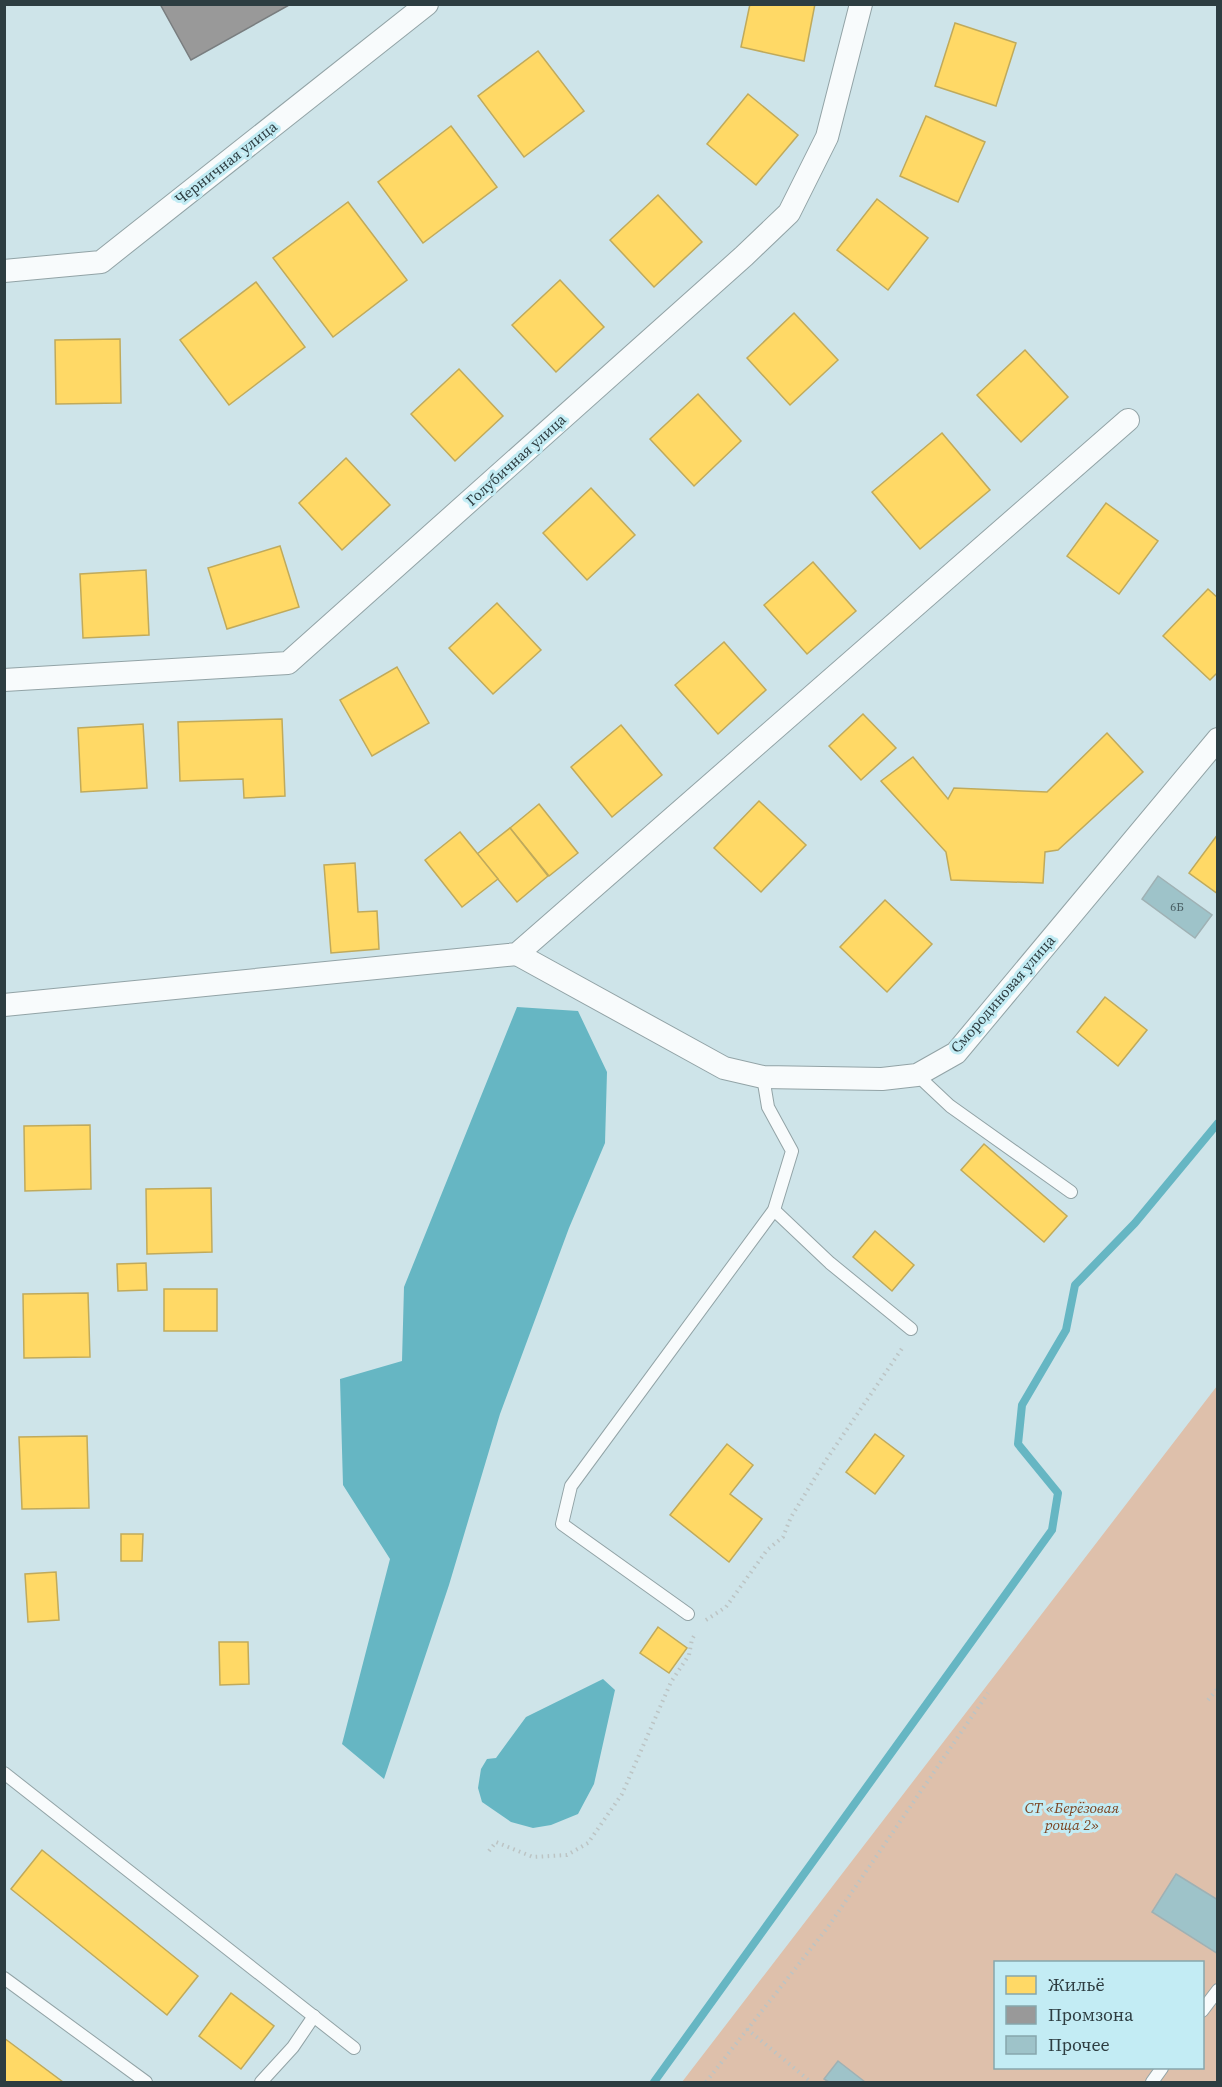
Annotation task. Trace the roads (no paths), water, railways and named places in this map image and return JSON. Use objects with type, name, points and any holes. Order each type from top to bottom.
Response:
[{"type":"street","name":"Черничная улица","points":[[4,271],[101,262],[427,4]]},
{"type":"street","name":"Голубичная улица","points":[[4,680],[288,663],[744,256],[789,213],[827,136],[861,4]]},
{"type":"street","points":[[4,1005],[516,954],[1128,420]]},
{"type":"street","name":"Смородиновая улица","points":[[516,954],[724,1068],[763,1077],[882,1079],[917,1075],[956,1053],[1218,738]]},
{"type":"lane","points":[[917,1075],[950,1106],[1071,1192]]},
{"type":"lane","points":[[688,1614],[562,1524],[571,1486],[774,1210],[792,1151],[768,1107],[763,1077]]},
{"type":"lane","points":[[774,1210],[830,1263],[911,1329]]},
{"type":"lane","points":[[4,1773],[354,2048]]},
{"type":"lane","points":[[4,1978],[146,2082]]},
{"type":"lane","points":[[1204,2010],[1218,1990]]},
{"type":"lane","points":[[261,2082],[293,2047],[314,2016]]},
{"type":"lane","points":[[1152,2082],[1161,2069]]},
{"type":"water","points":[[517,1007],[578,1011],[607,1072],[605,1143],[569,1228],[500,1414],[449,1585],[384,1779],[342,1744],[390,1559],[343,1485],[340,1379],[402,1361],[404,1287]]},
{"type":"water","points":[[603,1679],[615,1690],[594,1784],[578,1814],[551,1825],[533,1828],[511,1822],[482,1802],[478,1788],[481,1769],[487,1759],[496,1758],[526,1717]]},
{"type":"waterway","points":[[654,2082],[1052,1530],[1058,1493],[1018,1444],[1022,1405],[1066,1330],[1075,1285],[1135,1223],[1218,1123]]},
{"type":"park label","name":"СТ «Берёзовая роща 2»","points":[[1072,1816]]}]
